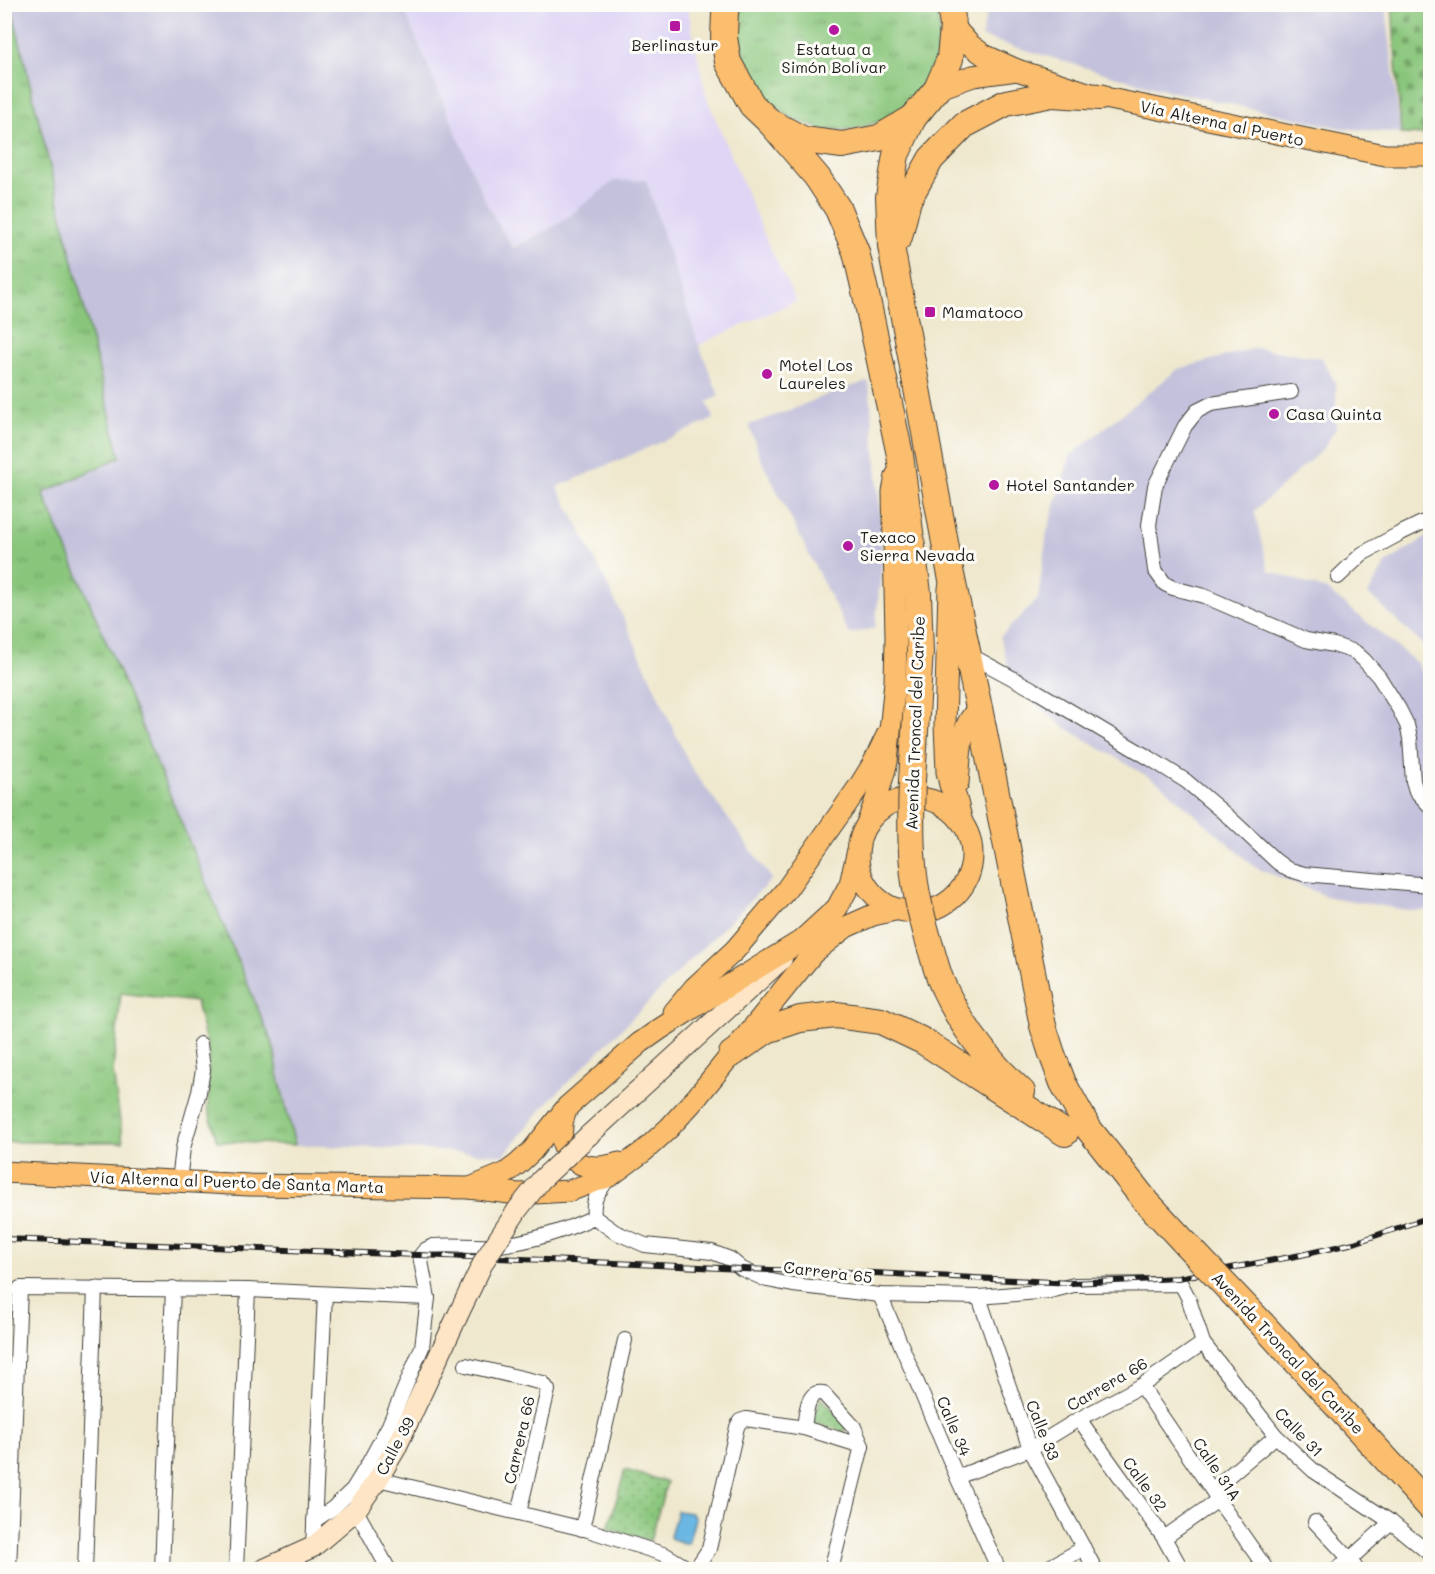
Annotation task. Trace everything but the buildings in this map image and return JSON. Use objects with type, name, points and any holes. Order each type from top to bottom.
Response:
[{"type":"highway","name":"Avenida Troncal del Caribe","points":[[725,7],[724,37],[728,62],[752,105],[818,177],[838,209],[856,252],[866,295],[900,455],[918,593],[920,651],[912,780],[913,866],[920,911],[943,986],[959,1017],[984,1052],[1017,1088],[1065,1133],[1144,1199]]},
{"type":"highway","points":[[770,122],[804,140],[842,145],[879,138],[912,118],[937,89],[950,59],[954,12]]},
{"type":"highway","points":[[900,294],[897,246],[908,200],[931,159],[964,125],[1006,103],[1052,94],[1100,98]]},
{"type":"highway","name":"Avenida Troncal del Caribe","points":[[912,118],[896,154],[889,197],[891,246],[950,570],[1041,1014],[1052,1054],[1064,1083],[1088,1128],[1144,1199],[1431,1507]]},
{"type":"highway","points":[[732,1054],[767,1030],[800,1019],[836,1015],[881,1021],[923,1041],[1065,1133]]},
{"type":"main road","name":"Vía Alterna al Puerto","points":[[954,12],[969,44],[984,55],[1017,70],[1100,98],[1384,155],[1431,155]]},
{"type":"main road","name":"Vía Alterna al Puerto","points":[[937,89],[973,76],[1017,70]]},
{"type":"main road","points":[[900,455],[893,492],[896,637],[895,681],[887,762],[878,794],[862,835],[859,862],[863,878],[872,892],[884,903],[916,912],[934,909],[949,901],[962,888],[969,873],[972,855],[970,838],[962,822],[947,772],[945,725],[950,570]]},
{"type":"main road","points":[[956,798],[963,731],[967,721],[980,708]]},
{"type":"main road","points":[[660,1029],[694,988],[735,950],[786,890],[860,785],[889,731]]},
{"type":"main road","points":[[867,824],[879,810],[895,801],[914,797],[941,804],[962,822]]},
{"type":"main road","name":"Vía Alterna al Puerto de Santa Marta","points":[[4,1172],[260,1185],[469,1188],[518,1194],[569,1191],[610,1176],[644,1151],[669,1128],[732,1054],[837,908],[850,884],[859,846]]},
{"type":"main road","name":"Vía Alterna al Puerto de Santa Marta","points":[[469,1188],[506,1173],[518,1164],[532,1151],[567,1107],[640,1043],[660,1029],[718,992],[846,927],[873,915],[899,909]]},
{"type":"main road","points":[[567,1107],[562,1123],[563,1144],[569,1156],[581,1166],[597,1168],[609,1166],[644,1151]]},
{"type":"street","points":[[1291,392],[1211,404],[1197,411],[1185,426],[1155,486],[1149,525],[1155,570],[1165,584],[1173,588],[1204,596],[1305,640],[1334,645],[1355,652],[1384,685],[1407,725],[1413,781],[1416,791],[1431,806]]},
{"type":"street","points":[[1338,577],[1362,554],[1431,519]]},
{"type":"street","points":[[968,654],[1048,698],[1186,782],[1231,819],[1275,861],[1287,868],[1304,874],[1431,885]]},
{"type":"street","name":"Calle 39","points":[[262,1569],[313,1547],[356,1510],[395,1450],[484,1261],[518,1209],[541,1180],[737,1001],[807,947]]},
{"type":"street","points":[[178,1181],[183,1148],[203,1070],[200,1044]]},
{"type":"street","points":[[314,1521],[333,1508],[353,1489],[389,1425],[422,1347],[428,1298],[420,1256],[425,1250],[433,1246],[444,1245],[490,1246],[545,1236],[571,1228],[594,1217],[595,1197],[610,1176]]},
{"type":"street","name":"Carrera 65","points":[[594,1217],[615,1232],[645,1245],[712,1252],[730,1259],[742,1269],[767,1280],[880,1295],[979,1297],[1050,1291],[1074,1286],[1181,1284],[1188,1297],[1203,1343]]},
{"type":"street","points":[[9,1569],[20,1288],[173,1288],[428,1298]]},
{"type":"street","points":[[84,1569],[95,1288]]},
{"type":"street","points":[[162,1569],[173,1288]]},
{"type":"street","points":[[236,1569],[248,1290]]},
{"type":"street","points":[[313,1547],[325,1294]]},
{"type":"street","name":"Calle 34","points":[[880,1295],[957,1477],[999,1569]]},
{"type":"street","name":"Calle 33","points":[[979,1297],[1030,1449],[1094,1567]]},
{"type":"street","points":[[582,1529],[625,1340]]},
{"type":"street","name":"Carrera 66","points":[[957,1477],[1030,1449],[1079,1419],[1141,1386],[1203,1343]]},
{"type":"street","name":"Calle 31","points":[[1203,1343],[1276,1436],[1314,1471],[1391,1522],[1431,1554]]},
{"type":"street","name":"Carrera 66","points":[[466,1365],[543,1383],[547,1387],[519,1513]]},
{"type":"street","name":"Calle 31A","points":[[1141,1386],[1267,1569]]},
{"type":"street","points":[[804,1428],[810,1399],[818,1392],[823,1393],[854,1427],[862,1446],[831,1569]]},
{"type":"street","points":[[378,1479],[582,1529],[666,1555],[693,1569],[709,1549],[740,1421],[746,1419],[804,1428],[862,1446]]},
{"type":"street","name":"Calle 32","points":[[1079,1419],[1164,1538],[1182,1569]]},
{"type":"street","points":[[1164,1538],[1215,1495],[1276,1436]]},
{"type":"street","points":[[356,1510],[389,1569]]},
{"type":"street","points":[[1315,1522],[1353,1564]]},
{"type":"street","points":[[1335,1569],[1353,1564],[1391,1522]]},
{"type":"street","points":[[1044,1569],[1084,1548]]},
{"type":"street","points":[[662,1569],[666,1555]]},
{"type":"shaded area","points":[[11,5],[402,5],[487,205],[513,248],[560,223],[614,181],[646,180],[697,340],[719,396],[707,402],[714,419],[557,487],[624,619],[690,766],[772,879],[545,1105],[504,1155],[295,1145],[274,1048],[43,493],[120,456]]},
{"type":"shaded area","points":[[402,5],[687,5],[706,96],[768,244],[796,301],[699,345],[614,181],[560,223],[513,247],[487,205]]},
{"type":"shaded area","points":[[989,5],[1386,5],[1400,133],[1341,128],[1155,88],[981,37]]},
{"type":"shaded area","points":[[1256,348],[1322,358],[1336,384],[1336,428],[1324,448],[1254,511],[1269,571],[1327,590],[1417,663],[1430,686],[1430,910],[1412,911],[1329,897],[1256,868],[1159,783],[1061,725],[1013,684],[1000,637],[1038,599],[1047,532],[1070,456],[1178,369]]},
{"type":"shaded area","name":"Texaco Sierra Nevada","points":[[869,381],[882,564],[875,628],[849,634],[760,457],[749,425],[836,391]]},
{"type":"shaded area","points":[[1430,535],[1430,654],[1368,594],[1386,563]]},
{"type":"green space","points":[[740,4],[937,5],[940,36],[933,69],[915,97],[888,118],[857,129],[824,130],[792,119],[765,99],[747,71],[738,38]]},
{"type":"green space","points":[[4,5],[11,5],[120,457],[43,493],[274,1048],[295,1145],[217,1141],[208,1108],[208,1051],[196,1002],[121,993],[113,1071],[123,1142],[5,1142]]},
{"type":"green space","points":[[1392,5],[1430,5],[1430,135],[1401,134]]},
{"type":"green space","points":[[821,1397],[846,1425],[844,1432],[812,1422]]},
{"type":"green space","points":[[625,1470],[667,1482],[650,1541],[608,1529]]},
{"type":"water","points":[[677,1511],[691,1513],[695,1519],[688,1544],[670,1537]]},
{"type":"railway","points":[[4,1239],[874,1273],[1072,1283],[1178,1278],[1354,1243],[1430,1217]]},
{"type":"place","name":"Berlinastur","points":[[675,26]]},
{"type":"place","name":"Estatua a Simón Bolívar","points":[[834,30]]},
{"type":"place","name":"Mamatoco","points":[[930,312]]},
{"type":"place","name":"Motel Los Laureles","points":[[767,374]]},
{"type":"place","name":"Casa Quinta","points":[[1274,414]]},
{"type":"place","name":"Hotel Santander","points":[[994,485]]},
{"type":"place","name":"Texaco Sierra Nevada","points":[[848,546]]}]
